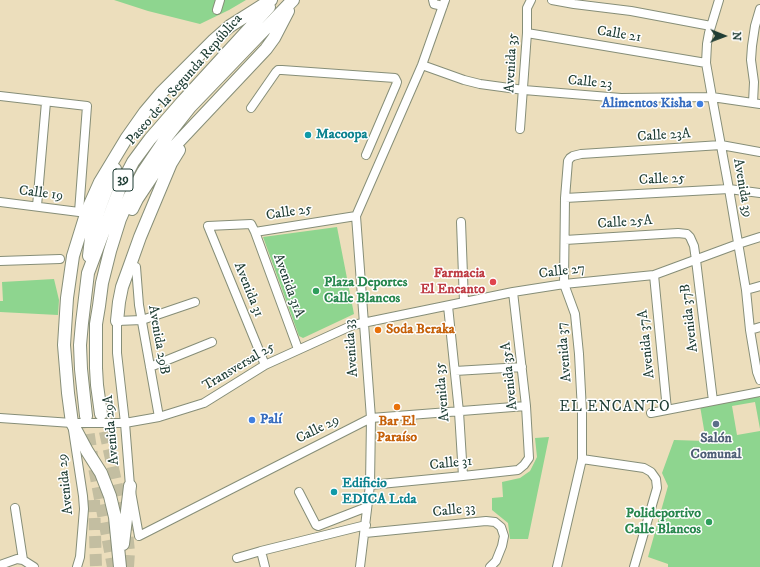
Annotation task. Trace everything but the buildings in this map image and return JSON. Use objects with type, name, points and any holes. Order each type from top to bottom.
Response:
[{"type":"highway","points":[[120,567],[115,517],[110,496],[101,473],[72,423],[64,345],[67,298],[73,256],[87,211],[100,182],[126,139],[145,112],[214,40],[230,26],[271,0]]},
{"type":"highway","name":"Paseo de la Segunda República","points":[[101,414],[96,368],[96,324],[102,283],[120,219],[143,172],[187,104],[275,0]]},
{"type":"highway","points":[[110,251],[137,198],[167,154],[266,49],[274,38],[294,0]]},
{"type":"highway","name":"Paseo de la Segunda República","points":[[86,416],[80,345],[88,273],[121,185],[133,162],[150,139],[294,0]]},
{"type":"highway","points":[[88,273],[91,238],[96,215],[114,171],[127,149],[187,68]]},
{"type":"highway","points":[[117,321],[118,302],[122,287],[140,238],[171,163],[203,116]]},
{"type":"highway","points":[[120,567],[130,486]]},
{"type":"street","points":[[217,10],[220,0]]},
{"type":"street","points":[[433,0],[434,4],[444,3]]},
{"type":"street","name":"Avenida 35","points":[[520,129],[527,33],[526,8],[530,0]]},
{"type":"street","points":[[552,0],[632,11],[711,26]]},
{"type":"street","name":"Avenida 39","points":[[719,0],[707,44],[706,63],[746,290],[750,330],[757,372],[760,380]]},
{"type":"street","name":"Avenida 33","points":[[360,567],[370,485],[370,418],[356,216],[422,65],[444,3]]},
{"type":"street","points":[[757,103],[751,60],[755,26],[760,9]]},
{"type":"street","name":"Calle 21","points":[[527,33],[706,63]]},
{"type":"street","name":"Calle 23","points":[[422,65],[480,84],[524,90],[621,98],[712,97],[757,103]]},
{"type":"street","points":[[250,108],[278,70],[394,77],[396,84],[366,155]]},
{"type":"street","points":[[0,96],[46,102],[37,206]]},
{"type":"street","name":"Calle 19","points":[[0,202],[79,212],[87,106],[46,102]]},
{"type":"street","points":[[376,132],[391,136]]},
{"type":"street","name":"Calle 23A","points":[[570,158],[582,154],[721,145],[760,152]]},
{"type":"street","name":"Avenida 37","points":[[556,567],[582,459],[582,411],[575,314],[564,284],[565,198],[570,158]]},
{"type":"street","name":"Calle 25","points":[[565,198],[729,189],[760,193]]},
{"type":"street","name":"Calle 25","points":[[208,226],[251,224],[255,232],[356,216]]},
{"type":"street","points":[[461,222],[464,302]]},
{"type":"street","name":"Avenida 31","points":[[208,226],[265,365]]},
{"type":"street","name":"Avenida 31A","points":[[255,232],[298,349]]},
{"type":"street","name":"Calle 25A","points":[[565,240],[673,233],[687,234]]},
{"type":"street","name":"Avenida 37B","points":[[687,234],[692,241],[696,260],[713,401]]},
{"type":"street","name":"Calle 27","points":[[363,322],[513,292],[564,284],[654,275],[760,237]]},
{"type":"street","points":[[0,261],[60,259]]},
{"type":"street","name":"Avenida 29B","points":[[136,267],[139,305],[159,417]]},
{"type":"street","name":"Avenida 37A","points":[[654,275],[667,410]]},
{"type":"street","points":[[746,290],[760,286]]},
{"type":"street","name":"Avenida 35A","points":[[513,292],[526,406],[529,458]]},
{"type":"street","points":[[117,321],[142,320],[195,302]]},
{"type":"street","name":"Avenida 35","points":[[448,306],[455,371],[463,476]]},
{"type":"street","name":"Avenida 29A","points":[[117,321],[117,353],[130,486],[139,536]]},
{"type":"street","name":"Transversal 25","points":[[125,423],[159,417],[204,403],[265,365],[298,349],[363,322]]},
{"type":"street","points":[[750,330],[760,327]]},
{"type":"street","points":[[150,368],[212,342]]},
{"type":"street","points":[[455,371],[522,367]]},
{"type":"street","points":[[651,413],[760,392]]},
{"type":"street","name":"Calle 29","points":[[139,536],[370,418],[526,406]]},
{"type":"street","points":[[0,418],[72,423],[125,423]]},
{"type":"street","name":"Avenida 29","points":[[72,423],[84,509],[80,556],[77,567]]},
{"type":"street","name":"Calle 31","points":[[370,485],[518,470],[524,466],[529,458]]},
{"type":"street","points":[[582,459],[644,468],[651,472],[656,479],[657,488],[634,567]]},
{"type":"street","points":[[299,492],[316,525],[318,526],[368,507]]},
{"type":"street","points":[[15,508],[22,560]]},
{"type":"street","name":"Calle 33","points":[[365,529],[486,521],[495,522],[501,527],[504,536],[496,561],[490,567]]},
{"type":"street","points":[[237,558],[261,551],[365,529]]},
{"type":"street","points":[[261,551],[265,567]]},
{"type":"street","points":[[0,565],[17,559],[22,560],[34,567]]},
{"type":"green space","points":[[114,0],[246,0],[200,24],[148,11]]},
{"type":"green space","name":"Plaza Deportes Calle Blancos","points":[[337,227],[354,314],[303,338],[299,336],[263,237]]},
{"type":"green space","points":[[54,279],[59,300],[58,315],[0,312],[0,301],[3,301],[2,282]]},
{"type":"green space","name":"Polideportivo Calle Blancos","points":[[759,396],[760,429],[755,402],[732,406],[737,435],[760,431],[760,567],[668,567],[668,564],[648,557],[668,486],[662,473],[674,440],[706,441],[700,406]]},
{"type":"green space","points":[[549,437],[528,539],[510,539],[508,523],[492,510],[492,498],[503,497],[502,482],[520,478],[530,471],[537,457],[535,438]]},
{"type":"tunnel","points":[[101,414],[127,531],[129,552],[128,567]]},
{"type":"tunnel","points":[[86,416],[93,462],[113,567]]},
{"type":"tunnel","points":[[94,500],[96,567]]},
{"type":"place","name":"Alimentos Kisha","points":[[700,104]]},
{"type":"place","name":"Macoopa","points":[[308,135]]},
{"type":"place","name":"Farmacia El Encanto","points":[[493,282]]},
{"type":"place","name":"Plaza Deportes Calle Blancos","points":[[316,291]]},
{"type":"place","name":"Soda Beraka","points":[[378,330]]},
{"type":"place","name":"Bar El Paraíso","points":[[397,407]]},
{"type":"place","name":"Palí","points":[[252,420]]},
{"type":"place","name":"Salón Comunal","points":[[716,424]]},
{"type":"place","name":"Edificio EDICA Ltda","points":[[334,492]]},
{"type":"place","name":"Polideportivo Calle Blancos","points":[[709,522]]},
{"type":"district","name":"EL ENCANTO","points":[[615,408]]}]
